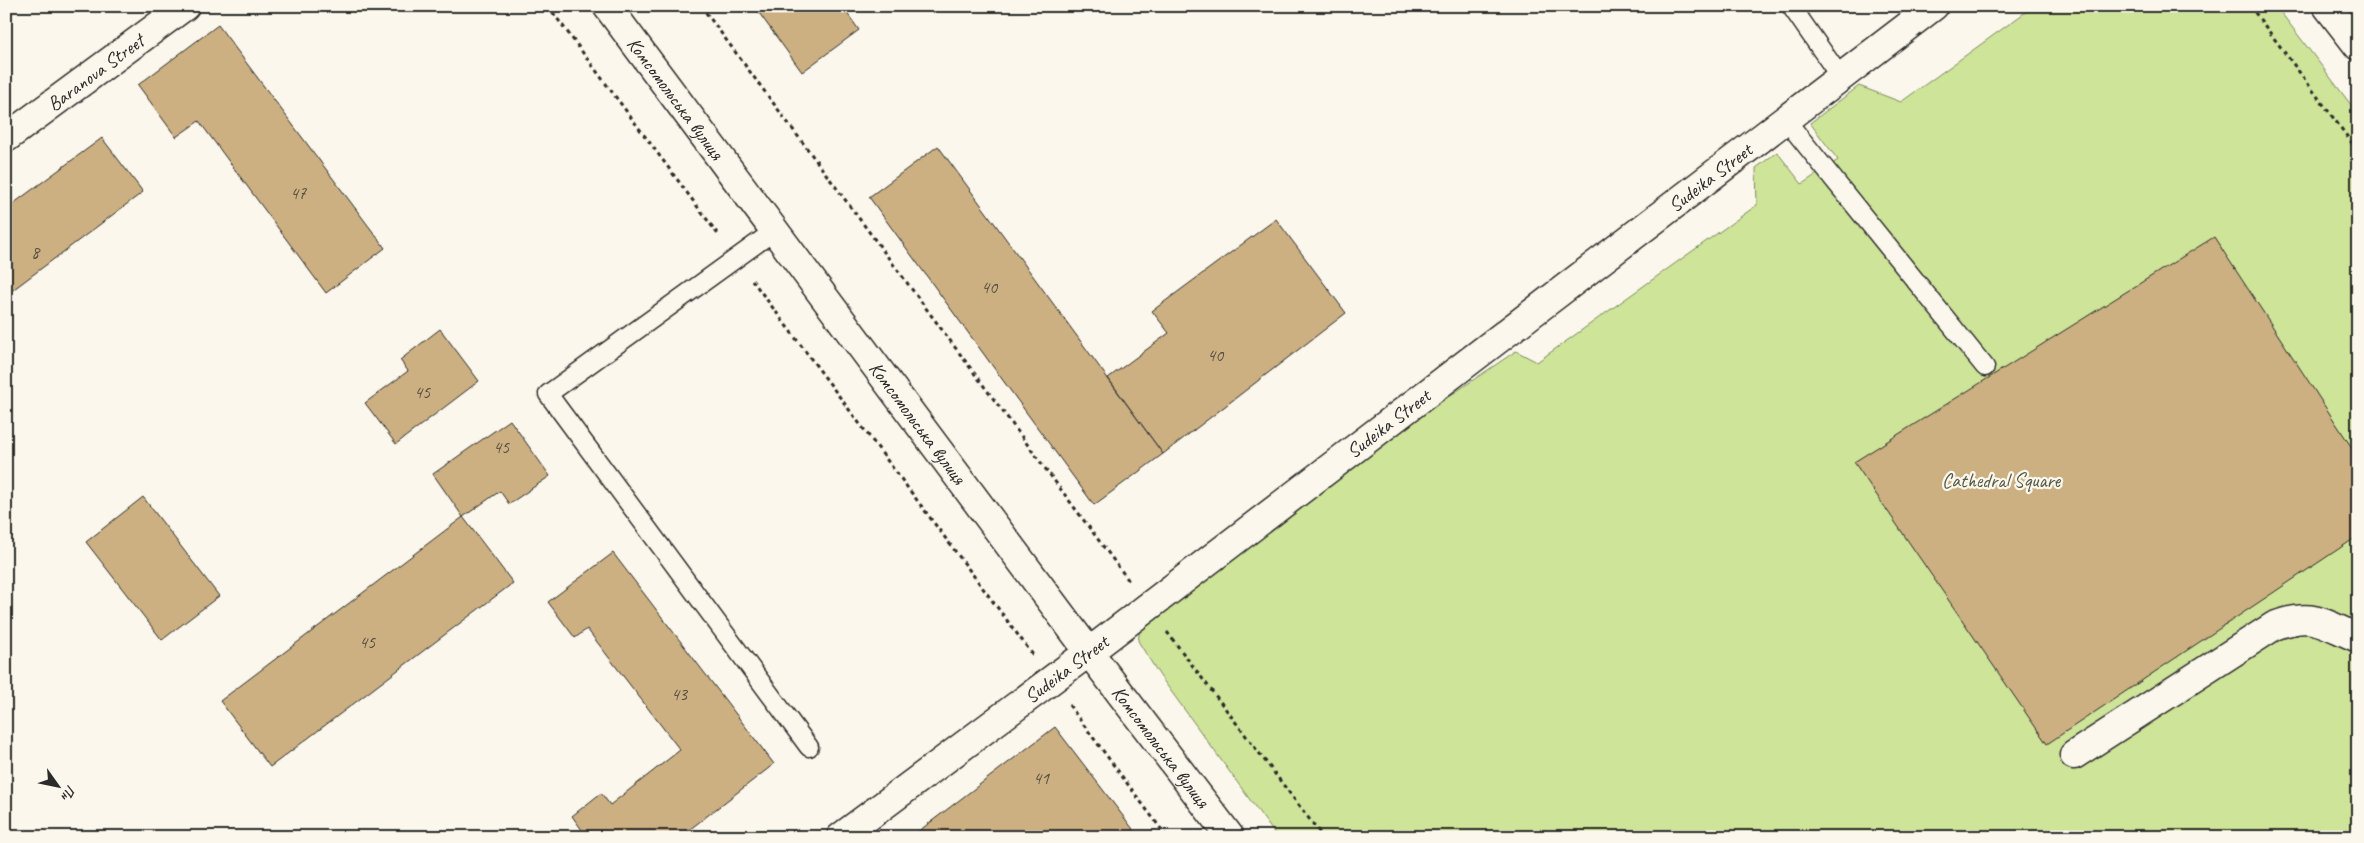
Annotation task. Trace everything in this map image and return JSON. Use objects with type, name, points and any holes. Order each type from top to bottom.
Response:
[{"type":"street","name":"Baranova Street","points":[[6,138],[185,6]]},
{"type":"street","name":"Комсомольська вулиця","points":[[607,6],[1230,837]]},
{"type":"street","name":"Sudeika Street","points":[[842,837],[1090,652],[1934,6]]},
{"type":"street","points":[[2327,6],[2358,46]]},
{"type":"street","points":[[2074,755],[2274,626],[2293,619],[2307,618],[2358,638]]},
{"type":"lane","points":[[1791,6],[1841,78]]},
{"type":"lane","points":[[1785,119],[1985,367]]},
{"type":"lane","points":[[774,231],[548,394],[809,748]]},
{"type":"path","points":[[548,6],[1167,837]]},
{"type":"path","points":[[701,6],[1323,837]]},
{"type":"path","points":[[2250,6],[2358,151]]},
{"type":"green space","name":"Cathedral Square","points":[[2034,6],[2276,6],[2358,114],[2358,837],[1277,837],[1160,676],[1138,641],[1141,623],[1166,588],[1516,351],[1537,362],[1757,205],[1756,168],[1777,152],[1802,184],[1838,160],[1810,123],[1859,86],[1901,102]]},
{"type":"building","points":[[754,6],[842,6],[859,30],[802,72]]},
{"type":"building","points":[[218,25],[385,248],[326,293],[199,121],[176,137],[138,85]]},
{"type":"building","points":[[102,138],[143,192],[6,295],[6,209]]},
{"type":"building","points":[[938,146],[1163,454],[1094,505],[869,197]]},
{"type":"building","points":[[1276,219],[1346,313],[1163,454],[1108,378],[1169,333],[1152,311]]},
{"type":"building","points":[[2214,237],[2358,457],[2358,536],[2047,744],[1854,462]]},
{"type":"building","points":[[440,329],[479,381],[396,444],[365,403],[408,371],[400,360]]},
{"type":"building","points":[[510,420],[550,476],[509,504],[500,491],[463,517],[433,474]]},
{"type":"building","points":[[143,497],[219,596],[162,640],[86,542]]},
{"type":"building","points":[[463,517],[513,583],[270,767],[220,701]]},
{"type":"building","points":[[613,553],[774,764],[680,837],[587,837],[572,816],[601,793],[610,805],[680,750],[587,629],[575,638],[548,602]]},
{"type":"building","points":[[1055,727],[1139,837],[1047,837],[1041,830],[1032,837],[911,837]]}]
